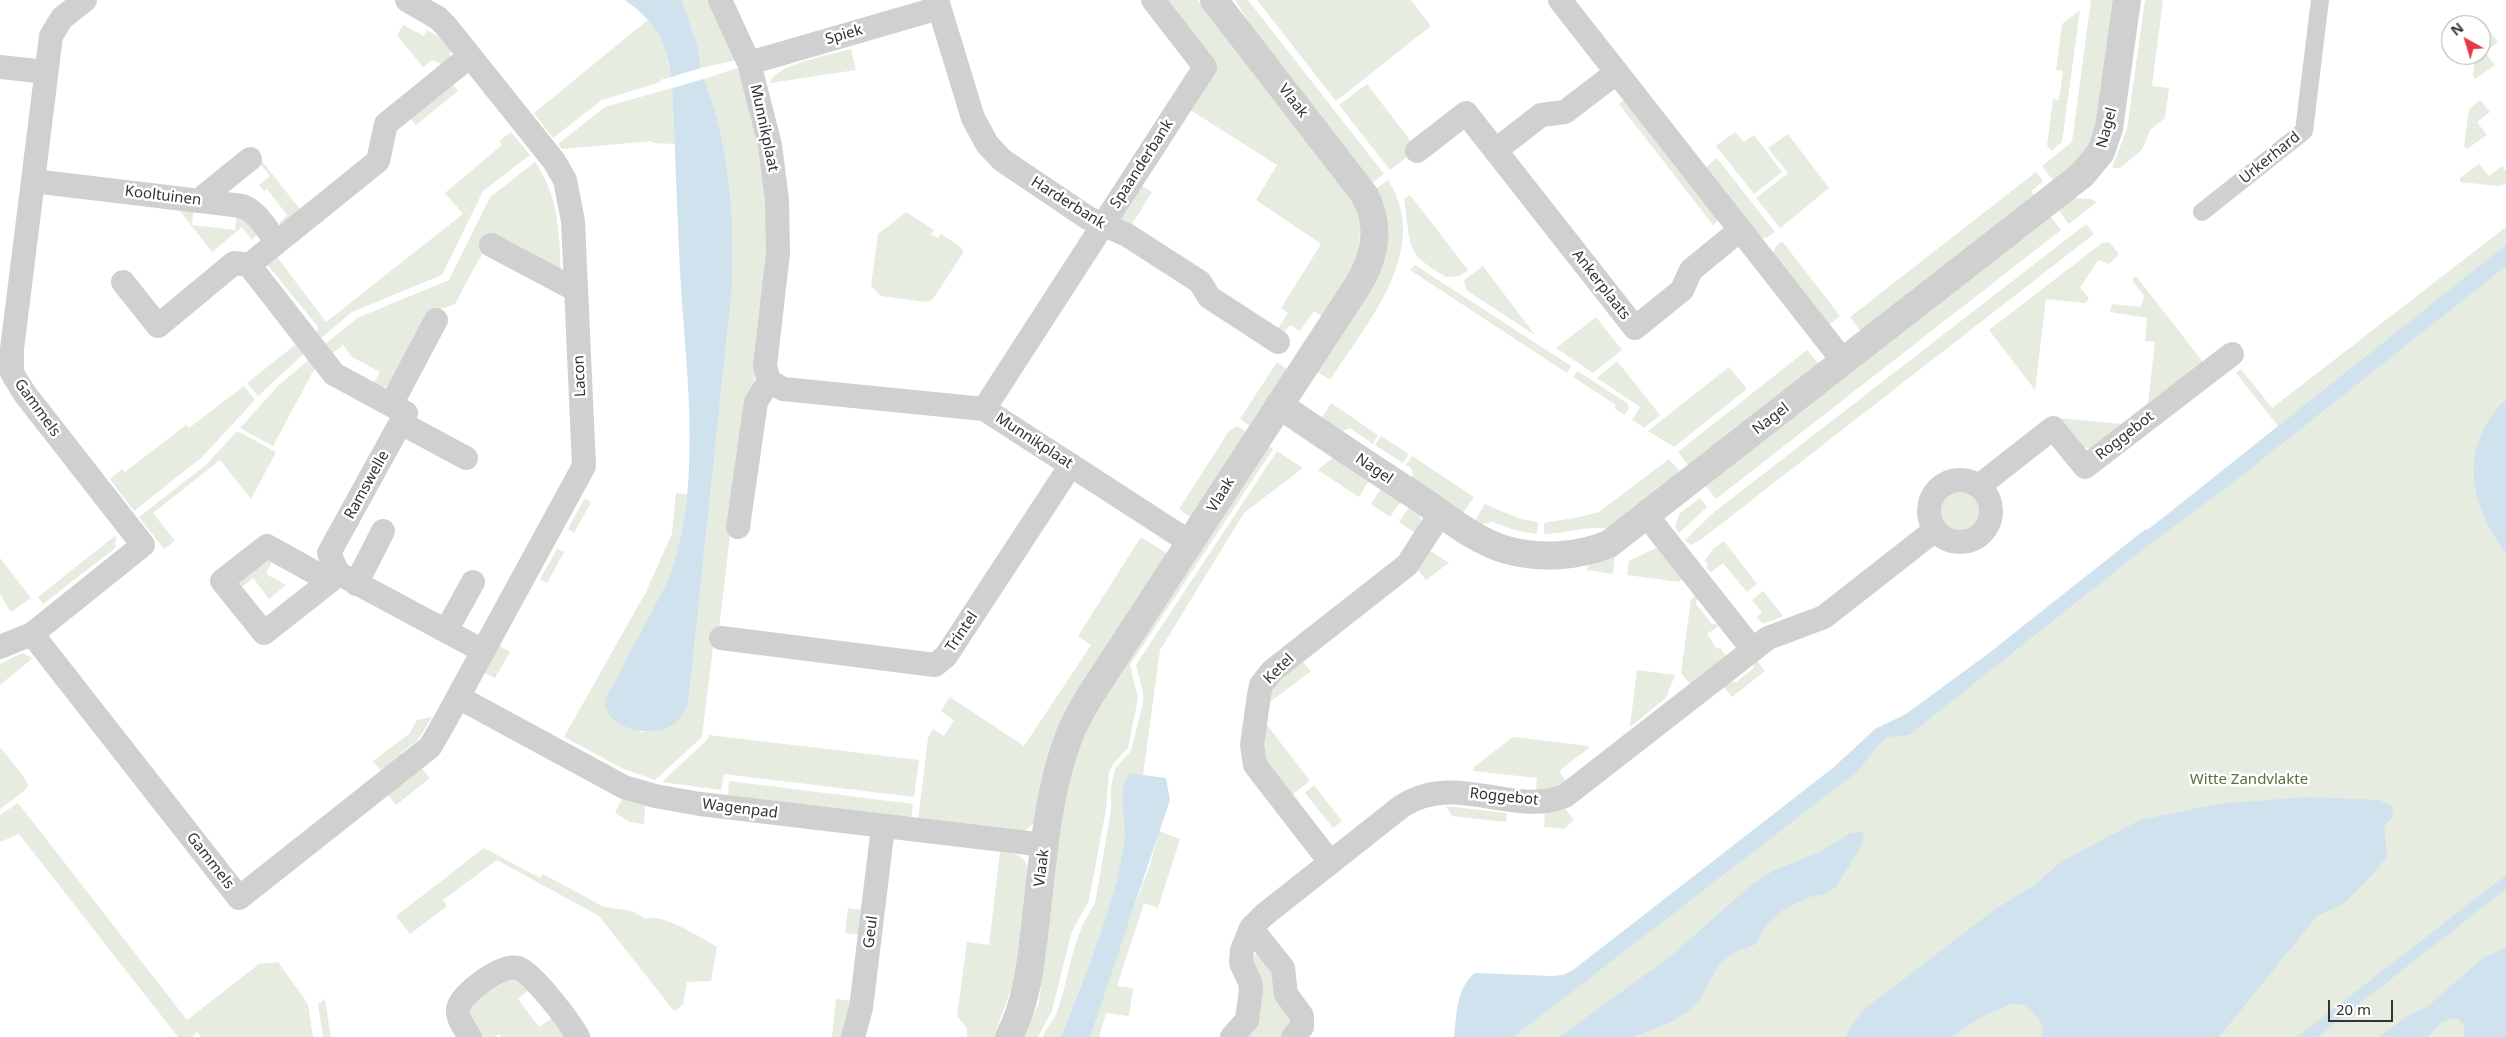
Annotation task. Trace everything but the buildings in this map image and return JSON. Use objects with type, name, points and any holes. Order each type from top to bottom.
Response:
[{"type":"street","points":[[0,67],[46,72],[53,31],[62,18],[85,0]]},
{"type":"street","name":"Lacon","points":[[407,0],[438,18],[554,161],[565,180],[573,221],[584,466],[458,697]]},
{"type":"street","name":"Munnikplaat","points":[[720,0],[749,63],[770,145],[777,200],[778,254],[765,366],[770,381],[782,389],[984,409],[1191,543]]},
{"type":"street","name":"Spaanderbank","points":[[984,409],[1205,67],[1153,0]]},
{"type":"street","name":"Vlaak","points":[[1009,1037],[1020,1010],[1030,966],[1045,845],[1056,778],[1068,737],[1097,685],[1365,273],[1375,245],[1374,214],[1359,186],[1214,0]]},
{"type":"street","points":[[1560,0],[1844,362]]},
{"type":"street","name":"Nagel","points":[[1279,406],[1441,513],[1498,547],[1527,554],[1548,556],[1599,548],[1616,540],[2082,175],[2094,163],[2101,152],[2112,117],[2127,0]]},
{"type":"street","name":"Urkerhard","points":[[2202,212],[2304,131],[2320,0]]},
{"type":"street","name":"Spiek","points":[[749,63],[938,4]]},
{"type":"street","name":"Harderbank","points":[[938,4],[973,118],[987,144],[1002,160],[1102,226],[1127,235],[1200,282],[1209,297],[1278,342]]},
{"type":"street","points":[[249,265],[378,161],[386,124],[470,56]]},
{"type":"street","name":"Gammels","points":[[0,647],[32,634],[143,545],[25,394],[12,373],[12,349],[46,72]]},
{"type":"street","points":[[1496,150],[1541,116],[1565,112],[1617,72]]},
{"type":"street","name":"Ankerplaats","points":[[1418,152],[1466,113],[1635,328],[1682,290],[1691,270],[1740,230]]},
{"type":"street","points":[[198,201],[250,159]]},
{"type":"street","name":"Kooltuinen","points":[[33,180],[250,209],[277,242]]},
{"type":"street","points":[[491,245],[576,290]]},
{"type":"street","points":[[124,282],[158,326],[234,263],[249,265],[339,378],[466,458]]},
{"type":"street","name":"Ramswelle","points":[[341,579],[329,553],[396,414],[436,320]]},
{"type":"street","name":"Roggebot","points":[[1979,486],[2053,428],[2085,467],[2232,354]]},
{"type":"street","points":[[738,527],[756,402],[770,381]]},
{"type":"street","name":"Trintel","points":[[721,638],[934,665],[946,656],[1071,465]]},
{"type":"street","points":[[1960,479],[1970,481],[1979,486],[1986,493],[1991,507],[1990,521],[1982,533],[1970,540],[1955,542],[1942,536],[1935,530],[1930,521],[1929,510],[1936,490],[1944,484],[1960,479]]},
{"type":"street","name":"Ketel","points":[[1330,862],[1255,765],[1253,739],[1262,685],[1272,671],[1407,565],[1441,513]]},
{"type":"street","points":[[1647,516],[1753,650]]},
{"type":"street","name":"Roggebot","points":[[1232,1037],[1247,1020],[1251,986],[1241,959],[1242,950],[1251,928],[1264,915],[1402,806],[1428,793],[1446,791],[1540,802],[1565,796],[1768,638],[1824,617],[1935,530]]},
{"type":"street","points":[[383,531],[341,579],[483,651]]},
{"type":"street","points":[[446,631],[473,582]]},
{"type":"street","name":"Gammels","points":[[32,634],[239,898],[430,747],[458,697]]},
{"type":"street","name":"Wagenpad","points":[[458,697],[624,787],[646,794],[700,804],[1045,845]]},
{"type":"street","name":"Geul","points":[[853,1037],[861,1008],[883,827]]},
{"type":"street","points":[[1251,928],[1283,968],[1286,994],[1302,1016],[1302,1027],[1293,1037]]},
{"type":"street","points":[[470,1037],[459,1017],[458,1010],[463,999],[493,974],[508,967],[515,967],[533,979],[578,1037]]},
{"type":"green space","points":[[682,0],[709,0],[737,60],[701,68],[698,48]]},
{"type":"green space","points":[[1163,0],[1198,0],[1320,156],[1351,198],[1356,208],[1360,227],[1359,252],[1353,269],[1322,316],[1314,311],[1300,331],[1290,325],[1282,335],[1276,331],[1288,313],[1281,308],[1321,244],[1256,200],[1277,165],[1187,108],[1215,66]]},
{"type":"green space","points":[[1235,0],[1248,0],[1384,174],[1372,183],[1258,37]]},
{"type":"green space","points":[[1257,0],[1411,0],[1431,26],[1336,101]]},
{"type":"green space","points":[[2091,0],[2115,0],[2096,133],[2084,155],[2055,183],[2042,166],[2072,142]]},
{"type":"green space","points":[[2145,0],[2163,0],[2152,86],[2169,88],[2165,118],[2150,130],[2142,150],[2120,168],[2114,168],[2112,167],[2127,129]]},
{"type":"green space","points":[[2080,10],[2062,142],[2051,151],[2047,145],[2053,99],[2059,100],[2063,71],[2056,70],[2062,24]]},
{"type":"green space","points":[[649,19],[665,45],[671,77],[660,80],[661,82],[602,100],[553,138],[534,113]]},
{"type":"green space","points":[[403,25],[424,36],[427,30],[443,39],[451,49],[450,58],[442,64],[432,60],[423,67],[397,35]]},
{"type":"green space","points":[[2491,33],[2498,42],[2491,47]]},
{"type":"green space","points":[[851,49],[856,70],[770,83],[781,71],[792,66]]},
{"type":"green space","points":[[2491,60],[2495,65],[2475,79],[2473,76],[2474,65],[2491,65]]},
{"type":"green space","points":[[740,67],[757,129],[768,223],[763,315],[753,390],[745,408],[717,646],[713,647],[702,737],[655,780],[624,769],[564,737],[646,592],[672,534],[676,493],[687,494],[685,517],[678,550],[667,583],[640,732],[649,732],[662,728],[672,722],[688,706],[732,288],[733,261],[731,208],[725,156],[713,104],[704,79]]},
{"type":"green space","points":[[452,83],[458,91],[416,125],[409,117]]},
{"type":"green space","points":[[1367,84],[1413,144],[1413,152],[1390,170],[1339,105]]},
{"type":"green space","points":[[672,88],[675,144],[653,143],[652,141],[562,149],[558,144],[605,107]]},
{"type":"green space","points":[[1625,99],[1719,220],[1713,225],[1619,104]]},
{"type":"green space","points":[[2480,100],[2490,112],[2477,122],[2487,135],[2467,149],[2464,146],[2469,109]]},
{"type":"green space","points":[[511,132],[530,155],[483,191],[442,275],[352,312],[319,340],[316,337],[318,327],[267,264],[274,253],[326,322],[463,214],[445,193],[502,145],[499,141]]},
{"type":"green space","points":[[1735,132],[1744,142],[1754,135],[1782,172],[1754,194],[1716,146]]},
{"type":"green space","points":[[1788,134],[1829,188],[1780,228],[1756,198],[1788,173],[1768,148]]},
{"type":"green space","points":[[258,156],[302,212],[280,225],[280,222],[287,215],[267,189],[264,191],[259,185],[270,176],[256,158]]},
{"type":"green space","points":[[1717,158],[1775,232],[1766,238],[1761,238],[1705,168]]},
{"type":"green space","points":[[535,162],[554,203],[557,217],[561,277],[485,248],[455,304],[432,312],[388,387],[372,386],[380,372],[352,357],[343,345],[330,355],[323,346],[357,318],[449,280],[490,197]]},
{"type":"green space","points":[[2479,164],[2489,176],[2502,166],[2506,171],[2506,184],[2498,186],[2460,182],[2460,178]]},
{"type":"green space","points":[[2036,172],[2043,181],[2031,191],[2036,198],[1862,333],[1850,317]]},
{"type":"green space","points":[[1388,180],[1400,206],[1403,232],[1399,259],[1389,285],[1376,310],[1330,380],[1316,371],[1366,295],[1381,266],[1388,238],[1387,223],[1376,189]]},
{"type":"green space","points":[[1139,184],[1152,192],[1129,229],[1119,221]]},
{"type":"green space","points":[[1410,195],[1468,270],[1460,276],[1446,277],[1415,254],[1408,231],[1404,199]]},
{"type":"green space","points":[[2073,198],[2090,199],[2097,202],[2069,224],[2058,210]]},
{"type":"green space","points":[[194,208],[192,225],[235,230],[237,213],[258,234],[252,240],[242,227],[212,252],[180,211]]},
{"type":"green space","points":[[906,212],[934,230],[931,234],[938,238],[941,234],[962,248],[963,253],[933,299],[927,302],[881,296],[871,286],[878,234]]},
{"type":"green space","points":[[2050,216],[2061,230],[1716,499],[1705,485]]},
{"type":"green space","points":[[2086,224],[2094,234],[1703,538],[1691,545],[1685,540],[1713,513]]},
{"type":"green space","name":"Witte Zandvlakte","points":[[2506,227],[2506,245],[2504,247],[2506,246],[2506,1037],[1496,1037],[1878,738],[1991,658],[2278,426],[2236,373],[2241,369],[2272,408]]},
{"type":"green space","points":[[1782,241],[1840,316],[1828,326],[1773,253],[1776,246]]},
{"type":"green space","points":[[2109,242],[2119,254],[2109,264],[2098,260],[2080,288],[2089,298],[2085,303],[2046,299],[2035,390],[1989,330],[2102,243]]},
{"type":"green space","points":[[1415,265],[1571,366],[1567,373],[1410,270]]},
{"type":"green space","points":[[1483,266],[1535,335],[1466,290],[1464,280]]},
{"type":"green space","points":[[2136,276],[2206,366],[2097,450],[2082,447],[2058,418],[2122,424],[2148,403],[2155,342],[2145,341],[2147,318],[2110,312],[2112,304],[2141,307],[2144,296],[2132,280]]},
{"type":"green space","points":[[1596,317],[1622,350],[1593,373],[1556,348]]},
{"type":"green space","points":[[300,341],[307,351],[258,396],[247,383]]},
{"type":"green space","points":[[1807,350],[1818,363],[1814,370],[1690,467],[1678,452]]},
{"type":"green space","points":[[312,357],[317,364],[273,446],[240,428],[279,385]]},
{"type":"green space","points":[[1617,361],[1660,415],[1644,428],[1632,420],[1640,407],[1597,378]]},
{"type":"green space","points":[[1277,362],[1288,370],[1251,427],[1240,419]]},
{"type":"green space","points":[[1729,367],[1747,389],[1674,447],[1648,431]]},
{"type":"green space","points":[[1578,371],[1628,404],[1629,408],[1625,415],[1614,408],[1616,405],[1573,377]]},
{"type":"green space","points":[[244,386],[255,400],[201,458],[134,511],[110,479],[122,469],[125,472],[186,425],[189,428]]},
{"type":"green space","points":[[1331,403],[1378,435],[1373,444],[1350,428],[1339,432],[1320,421]]},
{"type":"green space","points":[[1237,426],[1247,432],[1192,518],[1179,509],[1229,431]]},
{"type":"green space","points":[[237,431],[276,452],[251,499],[220,460],[153,513],[175,541],[164,549],[139,517],[207,464]]},
{"type":"green space","points":[[1381,436],[1409,454],[1403,463],[1375,445]]},
{"type":"green space","points":[[1267,445],[1273,449],[1130,665],[1138,698],[1128,748],[1113,764],[1109,772],[1106,809],[1089,900],[1071,934],[1052,1011],[1038,1037],[1025,1037],[1039,1002],[1063,803],[1076,753],[1092,717]]},
{"type":"green space","points":[[1277,451],[1303,468],[1244,513],[1160,650],[1143,775],[1129,773],[1123,787],[1124,844],[1120,868],[1106,918],[1061,1037],[1043,1037],[1056,1014],[1061,1000],[1080,930],[1095,904],[1111,810],[1111,787],[1115,769],[1131,751],[1143,703],[1143,692],[1136,665]]},
{"type":"green space","points":[[1335,456],[1370,479],[1359,497],[1318,470]]},
{"type":"green space","points":[[1412,456],[1474,497],[1463,513],[1413,480],[1412,469],[1406,465]]},
{"type":"green space","points":[[1669,459],[1682,474],[1611,529],[1586,529],[1544,534],[1544,523],[1599,512]]},
{"type":"green space","points":[[1382,487],[1402,500],[1390,517],[1371,504]]},
{"type":"green space","points":[[1955,488],[1965,488],[1979,498],[1983,511],[1979,524],[1973,530],[1965,534],[1955,534],[1941,524],[1937,516],[1937,506],[1947,492]]},
{"type":"green space","points":[[585,498],[591,502],[574,533],[568,529]]},
{"type":"green space","points":[[1700,498],[1707,507],[1679,533],[1675,527],[1679,514]]},
{"type":"green space","points":[[1485,504],[1520,519],[1538,522],[1537,534],[1514,530],[1493,522],[1481,524],[1475,520]]},
{"type":"green space","points":[[1410,506],[1421,519],[1418,535],[1399,522]]},
{"type":"green space","points":[[116,535],[115,548],[43,604],[38,597]]},
{"type":"green space","points":[[1141,537],[1168,554],[1036,821],[1024,831],[918,821],[928,738],[933,729],[944,736],[954,720],[941,711],[950,697],[1024,746],[1091,645],[1078,636]]},
{"type":"green space","points":[[1724,541],[1757,584],[1747,592],[1723,563],[1711,572],[1706,567],[1708,565],[1705,560],[1713,549]]},
{"type":"green space","points":[[1660,546],[1684,577],[1679,582],[1627,575],[1629,561]]},
{"type":"green space","points":[[557,549],[564,552],[547,583],[540,579]]},
{"type":"green space","points":[[1429,550],[1449,563],[1426,580],[1416,567]]},
{"type":"green space","points":[[1615,554],[1613,574],[1586,570],[1592,562]]},
{"type":"green space","points":[[0,558],[31,598],[11,612],[0,594]]},
{"type":"green space","points":[[264,559],[273,559],[266,574],[286,585],[269,599],[253,578],[241,588],[239,583]]},
{"type":"green space","points":[[1763,591],[1783,616],[1763,624],[1757,617],[1762,612],[1752,600]]},
{"type":"green space","points":[[1698,595],[1696,604],[1712,624],[1720,625],[1707,634],[1717,649],[1720,648],[1728,659],[1692,687],[1681,673],[1691,599]]},
{"type":"green space","points":[[496,644],[510,652],[495,678],[481,671]]},
{"type":"green space","points":[[22,653],[33,658],[0,685],[0,664]]},
{"type":"green space","points":[[1755,658],[1765,671],[1732,697],[1722,684],[1726,681],[1736,682],[1753,669]]},
{"type":"green space","points":[[1301,660],[1311,671],[1266,705],[1272,685]]},
{"type":"green space","points":[[1637,670],[1675,675],[1666,698],[1630,727]]},
{"type":"green space","points":[[432,717],[418,740],[401,753],[404,757],[383,773],[373,761],[409,734],[417,720]]},
{"type":"green space","points":[[1264,721],[1310,781],[1289,797],[1274,777],[1266,762],[1263,746]]},
{"type":"green space","points":[[709,735],[919,760],[914,797],[724,774],[721,790],[662,782],[708,739]]},
{"type":"green space","points":[[1513,737],[1588,746],[1589,748],[1559,771],[1568,784],[1536,793],[1537,778],[1473,771],[1474,767]]},
{"type":"green space","points":[[0,747],[26,780],[28,786],[0,809]]},
{"type":"green space","points":[[420,766],[430,778],[396,805],[386,792]]},
{"type":"green space","points":[[729,781],[913,804],[911,820],[728,798]]},
{"type":"green space","points":[[1314,785],[1342,821],[1333,828],[1305,793]]},
{"type":"green space","points":[[623,797],[645,805],[644,824],[630,822],[615,813]]},
{"type":"green space","points":[[18,803],[187,1020],[259,964],[278,962],[308,1004],[313,1037],[201,1037],[197,1032],[192,1037],[178,1037],[19,834],[0,842],[0,815]]},
{"type":"green space","points":[[1446,806],[1507,813],[1506,822],[1452,816]]},
{"type":"green space","points":[[1563,806],[1574,820],[1564,829],[1544,827],[1545,810]]},
{"type":"green space","points":[[1159,831],[1180,839],[1158,908],[1144,903],[1117,986],[1133,988],[1129,1016],[1106,1013],[1099,1037],[1090,1037],[1118,950],[1150,865]]},
{"type":"green space","points":[[484,848],[540,878],[543,874],[604,907],[632,911],[646,919],[661,919],[682,927],[702,938],[717,947],[711,981],[687,982],[683,1005],[674,1011],[599,916],[497,860],[443,900],[447,906],[410,934],[396,916]]},
{"type":"green space","points":[[1000,852],[1019,856],[1028,867],[1029,873],[1013,983],[994,1037],[967,1037],[967,1028],[957,1016],[967,942],[989,945]]},
{"type":"green space","points":[[848,908],[863,910],[860,935],[845,933]]},
{"type":"green space","points":[[1259,953],[1262,954],[1294,1019],[1282,1037],[1240,1037],[1252,956]]},
{"type":"green space","points":[[514,976],[531,988],[518,999],[539,1027],[553,1017],[569,1037],[501,1037],[499,1034],[495,1037],[479,1037],[467,1009],[470,1002]]},
{"type":"green space","points":[[325,999],[331,1037],[323,1037],[318,1004]]},
{"type":"green space","points":[[836,999],[852,1001],[842,1037],[832,1037]]},
{"type":"water","points":[[625,0],[682,0],[698,48],[701,68],[671,77],[666,52],[657,32],[644,16]]},
{"type":"water","points":[[704,79],[720,130],[729,182],[733,235],[732,288],[688,706],[678,720],[667,728],[657,731],[645,731],[622,725],[613,719],[607,710],[605,700],[667,583],[678,549],[685,513],[689,475],[689,398],[680,263],[672,88]]},
{"type":"water","points":[[2506,245],[2506,266],[2221,492],[2147,546],[1909,735],[1887,737],[1877,746],[1858,771],[1513,1037],[1454,1037],[1458,1002],[1464,986],[1475,973],[1552,976],[1563,975],[1573,970],[1834,767],[1875,729],[1906,714],[1989,653],[2143,531],[2150,528]]},
{"type":"water","points":[[2506,399],[2506,553],[2493,534],[2483,514],[2477,495],[2474,475],[2475,456],[2480,437],[2491,418]]},
{"type":"water","points":[[1129,773],[1166,778],[1170,800],[1090,1037],[1061,1037],[1106,918],[1113,893],[1124,844],[1122,797],[1125,779]]},
{"type":"water","points":[[2307,797],[2379,800],[2392,805],[2393,816],[2384,826],[2387,857],[2343,904],[2317,916],[2219,1037],[2042,1037],[2043,1029],[2041,1022],[2034,1013],[2025,1005],[2012,1004],[1981,1017],[1952,1037],[1846,1037],[1849,1029],[1863,1010],[1997,908],[2035,885],[2062,861],[2140,820],[2217,804]]},
{"type":"water","points":[[1864,831],[1862,845],[1836,887],[1823,894],[1809,897],[1783,910],[1766,926],[1756,944],[1733,953],[1719,965],[1699,1000],[1687,1012],[1669,1023],[1633,1037],[1559,1037],[1671,956],[1750,886],[1773,871],[1821,851],[1849,834]]},
{"type":"water","points":[[2506,875],[2506,889],[2317,1037],[2297,1037]]},
{"type":"water","points":[[2506,948],[2506,1037],[2464,1037],[2464,1025],[2457,1018],[2442,1021],[2428,1037],[2378,1037],[2409,1015],[2427,1007],[2484,957]]}]
